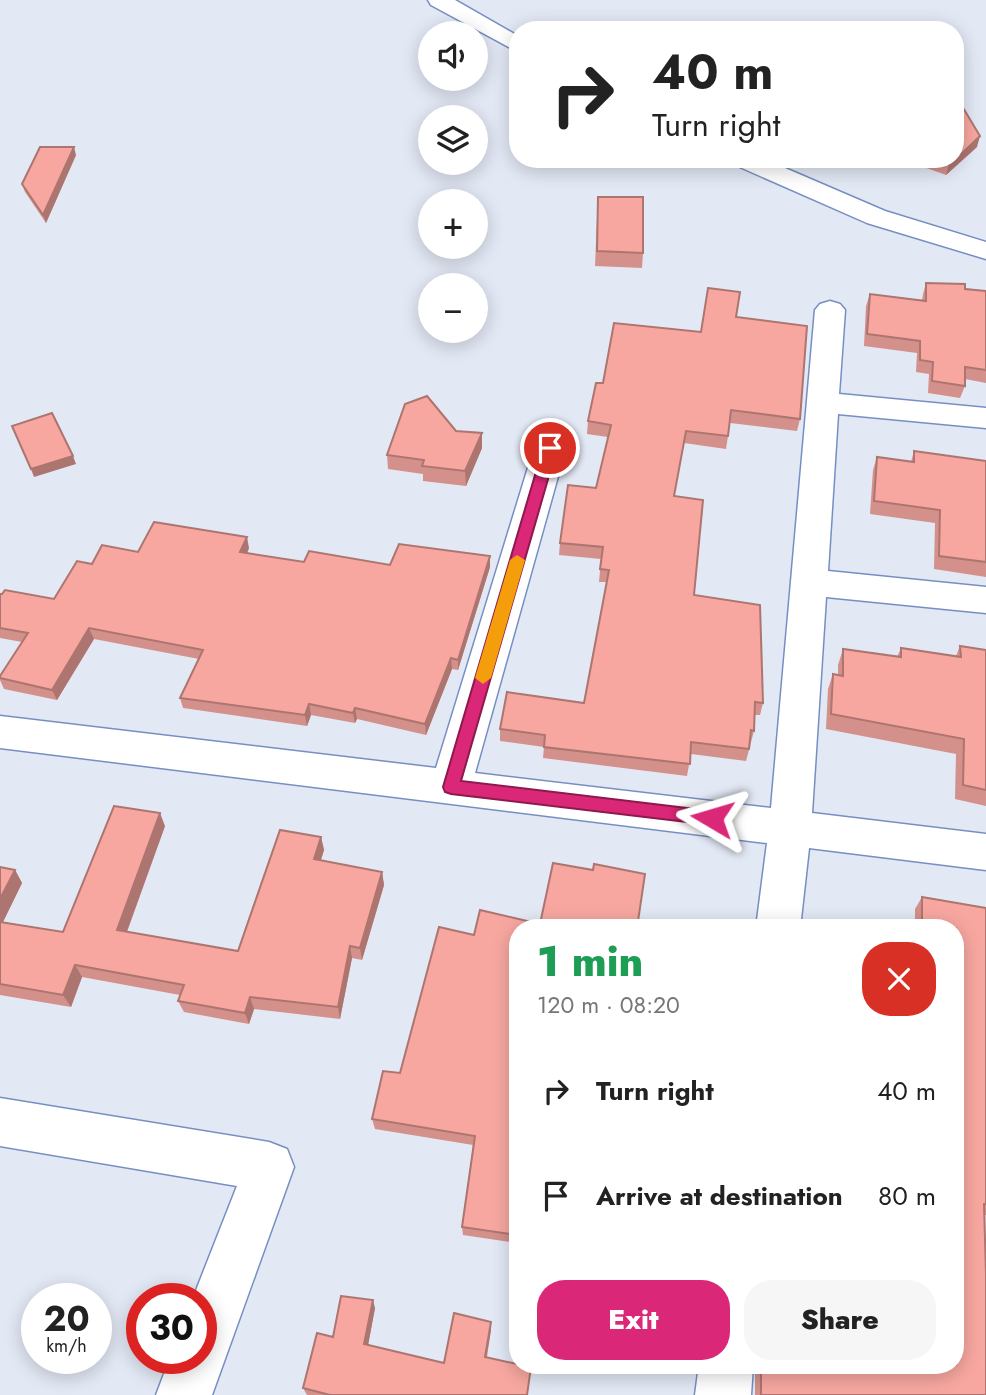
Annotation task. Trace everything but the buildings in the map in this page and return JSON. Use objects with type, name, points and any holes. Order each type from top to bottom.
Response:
[{"type":"street","points":[[439,0],[509,40]]},
{"type":"street","points":[[763,168],[876,217],[986,251]]},
{"type":"street","points":[[779,919],[790,827],[830,310]]},
{"type":"street","points":[[823,402],[986,418]]},
{"type":"street","points":[[451,787],[550,448]]},
{"type":"street","points":[[809,582],[986,600]]},
{"type":"street","points":[[0,732],[986,852]]},
{"type":"street","points":[[0,1122],[269,1167],[217,1305]]},
{"type":"street","points":[[184,1395],[191,1374]]},
{"type":"street","points":[[723,1395],[725,1374]]},
{"type":"slow traffic","points":[[483,678],[517,560]]},
{"type":"route","points":[[550,448],[451,787],[712,818]]}]
